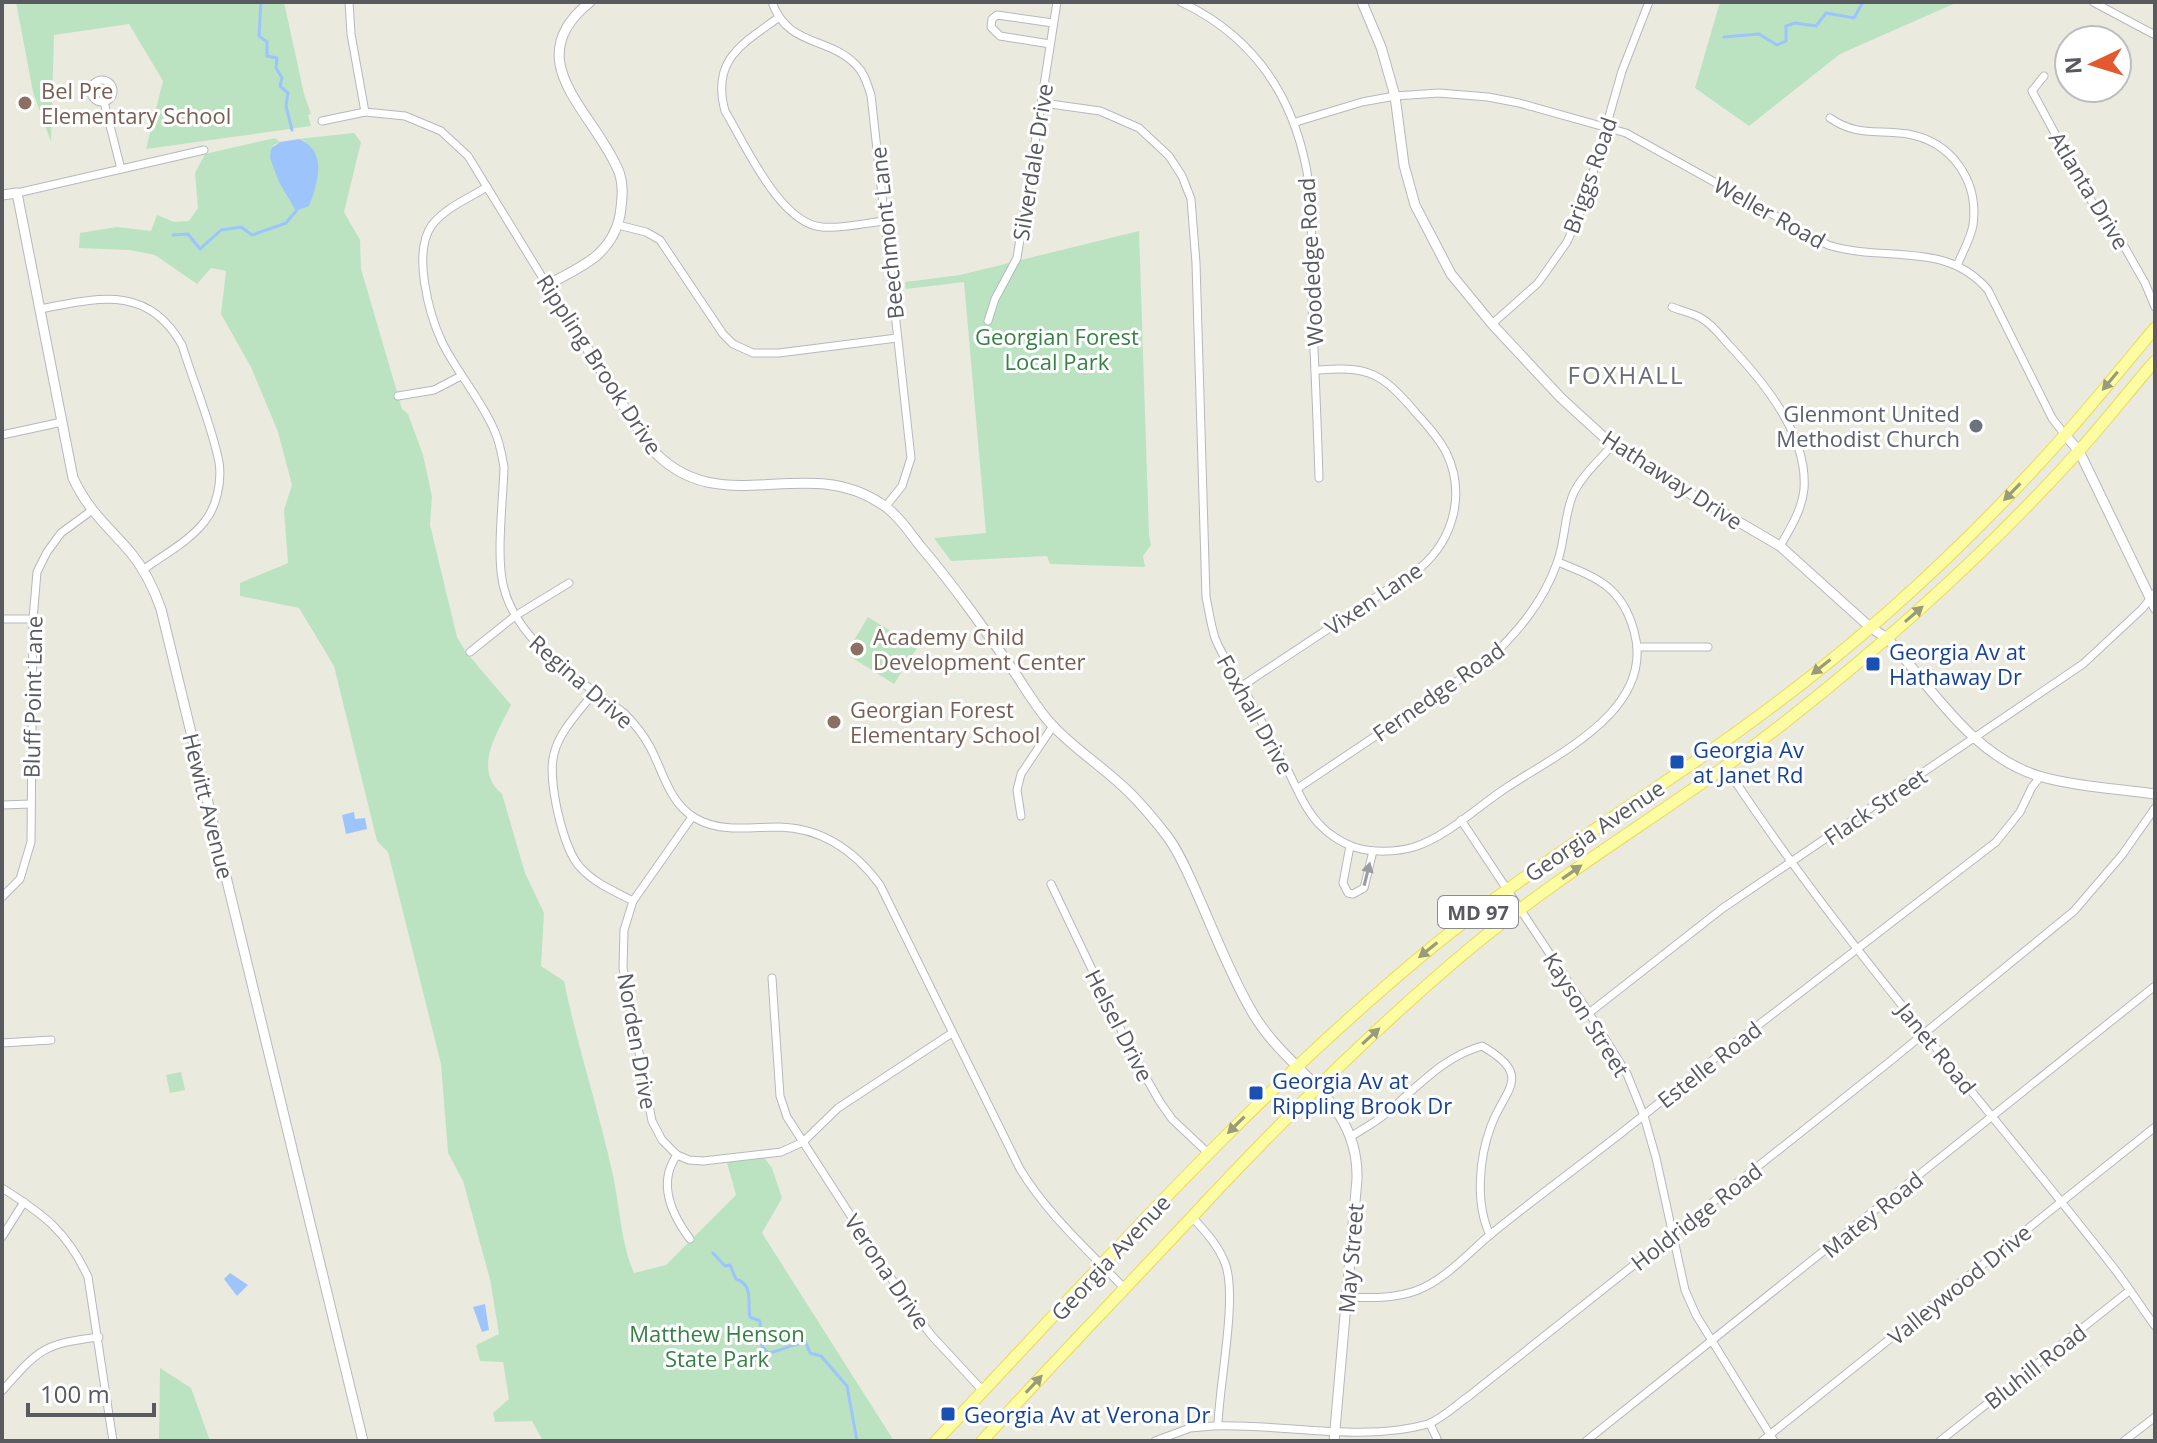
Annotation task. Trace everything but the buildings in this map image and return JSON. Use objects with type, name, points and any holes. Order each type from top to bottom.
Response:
[{"type":"main road","name":"Georgia Avenue","points":[[936,1441],[1208,1153],[1296,1065],[1435,945],[1507,890],[1746,726],[1871,628],[1944,560],[2065,435],[2155,328]]},
{"type":"main road","name":"Georgia Avenue","points":[[982,1441],[1233,1170],[1402,1006],[1519,909],[1793,716],[1887,638],[1993,540],[2079,451],[2155,361]]},
{"type":"street","points":[[349,2],[351,34],[365,112]]},
{"type":"street","points":[[547,285],[597,256],[607,245],[618,225],[623,200],[618,171],[566,84],[559,63],[558,48],[562,33],[570,20],[590,2]]},
{"type":"street","points":[[772,2],[778,18],[740,45],[726,62],[721,77],[725,111],[782,205],[800,220],[821,227],[884,221]]},
{"type":"street","name":"Silverdale Drive","points":[[988,321],[995,299],[1017,258],[1057,2]]},
{"type":"street","name":"Woodedge Road","points":[[1181,2],[1205,14],[1236,38],[1275,84],[1296,122],[1310,186],[1319,478]]},
{"type":"street","name":"Hathaway Drive","points":[[1362,2],[1381,47],[1395,96],[1404,165],[1415,205],[1451,274],[1492,324],[1561,398],[1613,444],[1662,477],[1780,546],[1871,628],[1887,638],[1974,739],[2013,765],[2040,777],[2155,794]]},
{"type":"street","name":"Briggs Road","points":[[1492,324],[1538,283],[1567,242],[1584,204],[1622,71],[1649,2]]},
{"type":"street","points":[[2093,2],[2155,35]]},
{"type":"street","points":[[1050,44],[1000,36],[991,27],[992,19],[997,15],[1053,23]]},
{"type":"street","name":"Beechmont Lane","points":[[778,18],[792,32],[844,55],[856,64],[864,75],[871,95],[911,458],[902,486],[886,506]]},
{"type":"street","name":"Atlanta Drive","points":[[2044,76],[2032,91],[2084,189],[2099,215],[2120,239],[2155,307]]},
{"type":"street","name":"Weller Road","points":[[1296,122],[1362,102],[1395,96],[1439,93],[1519,103],[1607,128],[1650,144],[1828,245],[1862,254],[1922,256],[1957,266],[1978,278],[1988,290],[2052,418],[2079,451],[2153,600]]},
{"type":"street","points":[[104,102],[121,169]]},
{"type":"street","name":"Foxhall Drive","points":[[1043,103],[1100,111],[1139,128],[1169,156],[1182,176],[1191,199],[1196,263],[1206,597],[1214,636],[1226,661],[1318,824],[1350,846],[1373,851],[1413,847],[1461,820],[1610,716],[1628,691],[1639,647]]},
{"type":"street","name":"Rippling Brook Drive","points":[[322,121],[365,112],[405,116],[441,131],[468,156],[649,446],[671,467],[697,480],[733,487],[807,482],[837,484],[886,506],[948,578],[1053,726],[1122,785],[1168,837],[1184,864],[1251,1010],[1267,1035],[1316,1087]]},
{"type":"street","points":[[1830,118],[1851,130],[1919,136],[1945,150],[1957,161],[1968,179],[1974,207],[1972,229],[1957,266]]},
{"type":"street","points":[[2,195],[204,150]]},
{"type":"street","name":"Regina Drive","points":[[487,187],[443,214],[431,226],[421,260],[441,340],[495,431],[501,451],[504,467],[501,577],[507,600],[536,644],[637,726],[650,746],[671,793],[692,817]]},
{"type":"street","name":"Hewitt Avenue","points":[[17,193],[73,478],[91,511],[133,555],[153,586],[161,609],[363,1441]]},
{"type":"street","points":[[618,225],[646,232],[660,240],[723,334],[733,344],[753,353],[779,353],[897,338]]},
{"type":"street","points":[[40,309],[98,298],[129,300],[156,312],[173,329],[182,345],[219,464],[219,486],[214,507],[196,532],[143,570]]},
{"type":"street","points":[[1672,307],[1701,318],[1750,367],[1779,408],[1798,446],[1804,470],[1804,492],[1796,520],[1780,546]]},
{"type":"street","name":"Vixen Lane","points":[[1242,686],[1420,568],[1432,558],[1453,522],[1456,492],[1447,454],[1402,396],[1380,379],[1361,371],[1315,370]]},
{"type":"street","points":[[398,396],[434,390],[461,376]]},
{"type":"street","points":[[2,435],[62,422]]},
{"type":"street","name":"Fernedge Road","points":[[1298,788],[1486,662],[1513,637],[1538,602],[1558,562],[1572,497],[1579,484],[1613,444]]},
{"type":"street","name":"Bluff Point Lane","points":[[2,897],[20,879],[31,842],[33,619],[37,572],[61,533],[91,511]]},
{"type":"street","points":[[1558,562],[1598,578],[1617,594],[1629,612],[1639,647],[1708,647]]},
{"type":"street","points":[[470,652],[515,616],[569,583]]},
{"type":"street","name":"Flack Street","points":[[1589,1013],[1723,908],[2083,664],[2153,600]]},
{"type":"street","points":[[2,619],[33,619]]},
{"type":"street","points":[[595,691],[554,751],[552,780],[570,853],[595,882],[633,901]]},
{"type":"street","points":[[1021,816],[1017,790],[1021,774],[1053,726]]},
{"type":"street","name":"Janet Road","points":[[1725,766],[1791,862],[1857,949],[2115,1270],[2155,1326]]},
{"type":"street","name":"Estelle Road","points":[[1346,1297],[1389,1298],[1419,1290],[1442,1277],[1490,1235],[1683,1083],[1996,842],[2020,812],[2040,777]]},
{"type":"street","points":[[2,805],[31,804]]},
{"type":"street","name":"Holdridge Road","points":[[1155,1441],[1190,1428],[1218,1425],[1334,1438],[1370,1437],[1430,1424],[1672,1235],[2074,911],[2122,855],[2155,808]]},
{"type":"street","points":[[692,817],[706,824],[737,829],[780,827],[804,830],[834,841],[855,854],[880,885],[1036,1196],[1124,1288]]},
{"type":"street","name":"Norden Drive","points":[[677,1155],[662,1140],[652,1121],[623,968],[624,930],[633,901],[692,817]]},
{"type":"street","name":"Kayson Street","points":[[1461,820],[1627,1074],[1644,1116],[1685,1290],[1712,1341],[1772,1438]]},
{"type":"street","points":[[1350,846],[1343,883],[1348,893],[1361,891],[1366,883],[1373,851]]},
{"type":"street","name":"Helsel Drive","points":[[1051,884],[1133,1055],[1160,1102],[1172,1119],[1208,1153]]},
{"type":"street","name":"Verona Drive","points":[[772,978],[780,1096],[787,1117],[911,1309],[983,1391]]},
{"type":"street","name":"Matey Road","points":[[1586,1441],[2155,986]]},
{"type":"street","points":[[690,1239],[670,1205],[669,1175],[677,1155],[703,1161],[781,1152],[803,1142],[838,1108],[952,1033]]},
{"type":"street","points":[[2,1043],[51,1040]]},
{"type":"street","points":[[1352,1136],[1381,1117],[1449,1059],[1482,1046],[1500,1056],[1508,1067],[1511,1081],[1509,1094],[1491,1126],[1480,1180],[1480,1204],[1490,1235]]},
{"type":"street","name":"May Street","points":[[1316,1087],[1352,1136],[1357,1162],[1334,1438]]},
{"type":"street","name":"Valleywood Drive","points":[[1762,1441],[1772,1438],[2155,1127]]},
{"type":"street","points":[[2,1188],[57,1227],[79,1256],[88,1277],[113,1441]]},
{"type":"street","points":[[2,1237],[24,1202]]},
{"type":"street","points":[[1192,1217],[1211,1238],[1225,1263],[1230,1286],[1218,1425]]},
{"type":"street","name":"Bluhill Road","points":[[1940,1441],[2129,1291]]},
{"type":"street","points":[[2,1391],[44,1349],[64,1341],[99,1337]]},
{"type":"street","points":[[2124,1441],[2155,1417]]},
{"type":"street","points":[[1430,1424],[1438,1441]]},
{"type":"green space","points":[[16,2],[284,2],[311,114],[308,115],[311,126],[146,149],[163,81],[129,24],[54,35],[51,142],[33,92]]},
{"type":"green space","points":[[1720,2],[1958,2],[1840,54],[1749,126],[1695,88]]},
{"type":"green space","name":"Matthew Henson State Park","points":[[354,133],[361,142],[344,212],[360,240],[361,269],[402,409],[408,414],[423,455],[432,496],[430,525],[457,637],[511,705],[490,750],[489,774],[502,794],[525,873],[544,913],[541,966],[564,981],[634,1273],[666,1265],[736,1195],[726,1159],[762,1155],[772,1168],[782,1198],[762,1233],[894,1441],[543,1441],[532,1421],[495,1422],[493,1413],[509,1399],[503,1362],[480,1361],[476,1345],[499,1334],[490,1279],[463,1181],[448,1153],[441,1064],[388,852],[377,841],[334,666],[299,608],[240,596],[240,583],[288,563],[284,510],[292,485],[278,432],[251,367],[221,314],[226,271],[211,268],[197,284],[155,255],[130,250],[79,248],[80,233],[117,227],[151,231],[157,215],[174,222],[189,221],[198,208],[195,173],[205,154],[275,138],[280,142],[272,146],[306,142],[299,139]]},
{"type":"green space","name":"Georgian Forest Local Park","points":[[1139,231],[1151,545],[1143,556],[1145,567],[1050,564],[1047,556],[951,561],[934,538],[986,533],[964,282],[906,289],[905,282],[960,275]]},
{"type":"green space","points":[[868,617],[917,648],[894,684],[851,657],[850,647]]},
{"type":"green space","points":[[181,1072],[185,1090],[170,1093],[166,1075]]},
{"type":"green space","points":[[160,1368],[191,1388],[210,1441],[159,1441]]},
{"type":"water","points":[[299,139],[314,151],[318,168],[309,206],[296,211],[279,182],[270,158],[271,149],[280,142]]},
{"type":"water","points":[[354,812],[355,819],[365,818],[367,829],[346,834],[342,815]]},
{"type":"water","points":[[230,1273],[248,1285],[237,1296],[224,1279]]},
{"type":"water","points":[[485,1304],[489,1330],[482,1332],[473,1307]]},
{"type":"waterway","points":[[261,2],[259,36],[267,42],[267,56],[277,58],[276,68],[282,78],[280,86],[288,93],[286,106],[292,130]]},
{"type":"waterway","points":[[1724,37],[1759,34],[1777,45],[1786,41],[1786,26],[1795,23],[1816,26],[1826,13],[1854,18],[1863,2]]},
{"type":"waterway","points":[[173,235],[188,234],[200,249],[221,230],[241,227],[252,235],[286,223],[296,211]]},
{"type":"waterway","points":[[713,1253],[725,1266],[730,1265],[736,1279],[748,1290],[750,1317],[760,1321],[762,1346],[768,1353],[806,1343],[810,1353],[821,1356],[847,1386],[857,1441]]},
{"type":"place","name":"Bel Pre Elementary School","points":[[25,103]]},
{"type":"place","name":"Glenmont United Methodist Church","points":[[1976,426]]},
{"type":"place","name":"Academy Child Development Center","points":[[857,649]]},
{"type":"place","name":"Georgia Av at Hathaway Dr","points":[[1873,664]]},
{"type":"place","name":"Georgian Forest Elementary School","points":[[834,722]]},
{"type":"place","name":"Georgia Av at Janet Rd","points":[[1677,762]]},
{"type":"place","name":"Georgia Av at Rippling Brook Dr","points":[[1256,1093]]},
{"type":"place","name":"Georgia Av at Verona Dr","points":[[948,1414]]},
{"type":"district","name":"FOXHALL","points":[[1626,374]]}]
